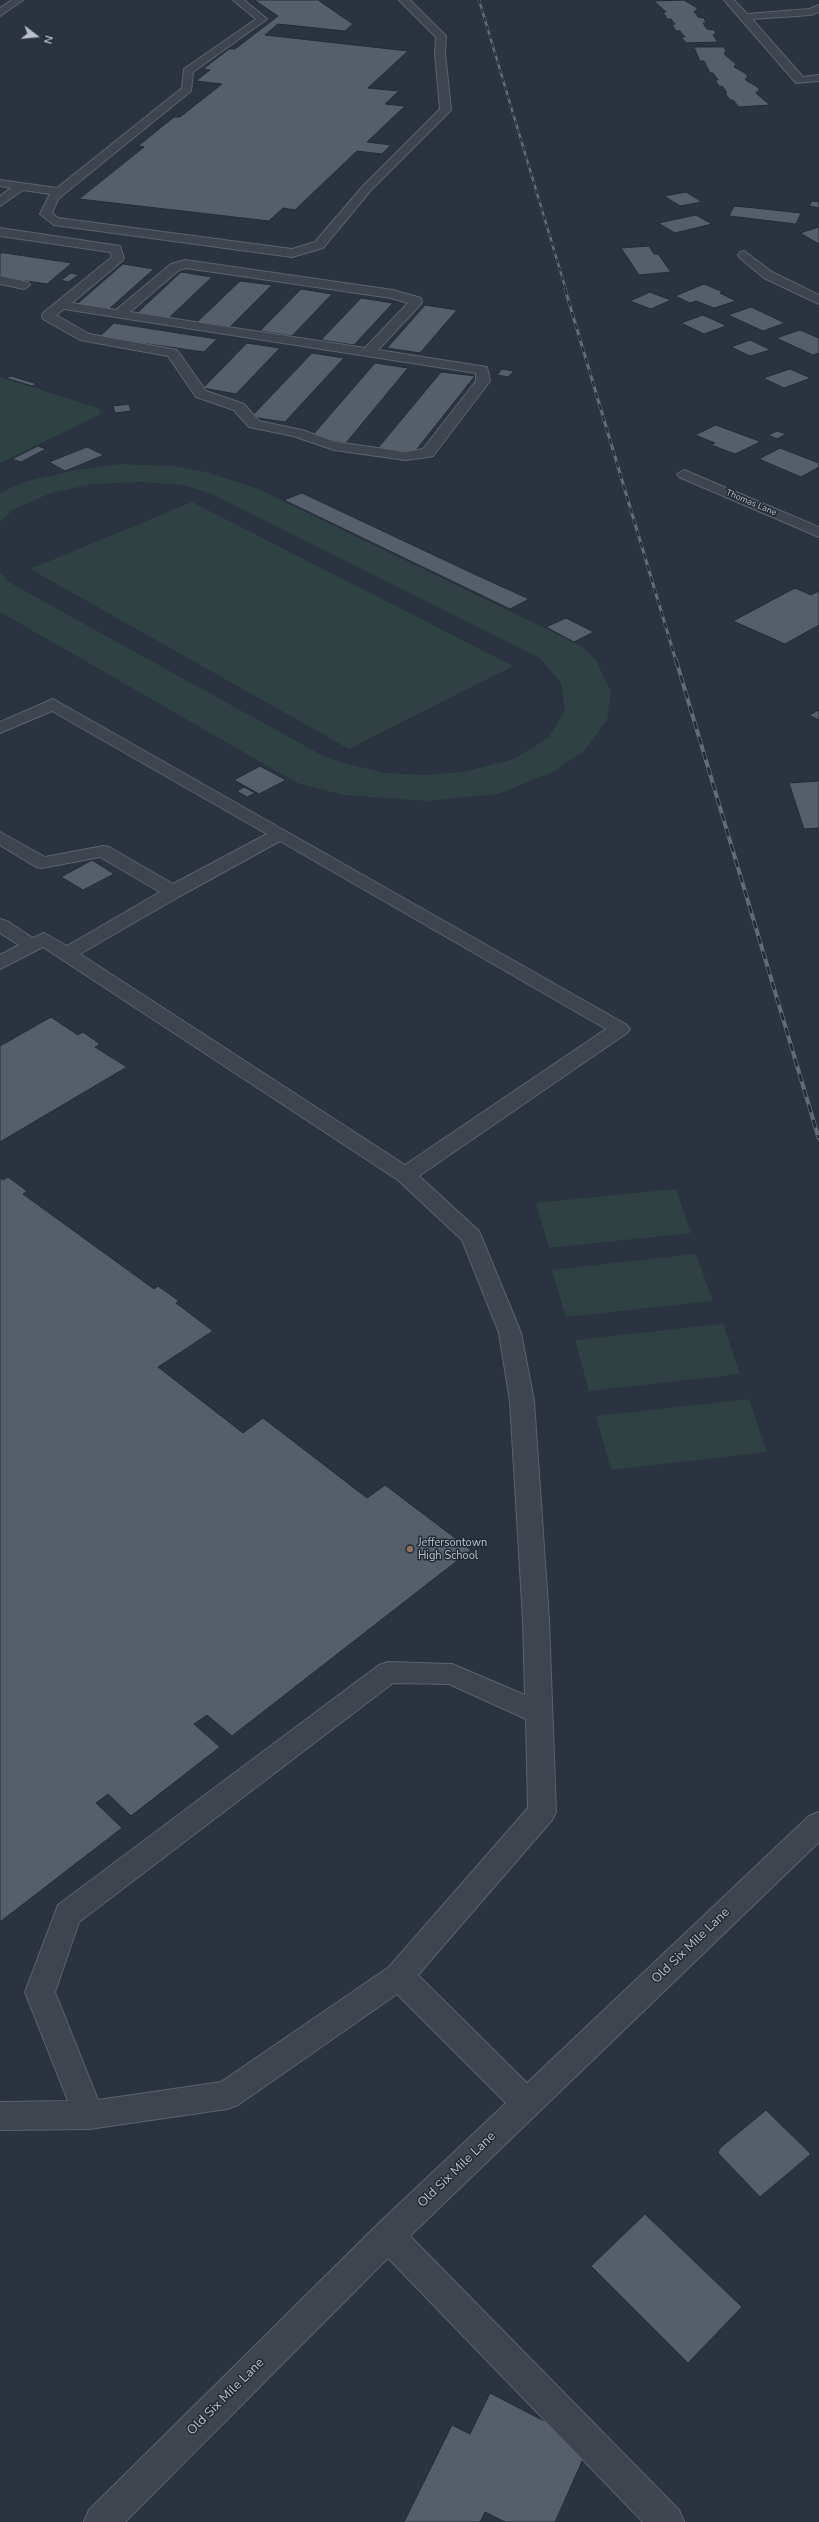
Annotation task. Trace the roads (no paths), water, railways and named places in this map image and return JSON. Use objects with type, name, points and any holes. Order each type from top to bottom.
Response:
[{"type":"street","points":[[0,13],[18,0]]},
{"type":"street","points":[[238,0],[262,19],[188,71],[187,89],[60,192],[54,198],[46,214],[54,221],[292,253],[319,245],[367,188],[446,110],[440,52],[441,36],[404,0]]},
{"type":"street","points":[[729,0],[800,81],[819,78]]},
{"type":"street","points":[[744,17],[811,12],[819,8]]},
{"type":"street","points":[[0,184],[60,192]]},
{"type":"street","points":[[0,202],[21,186]]},
{"type":"street","points":[[0,232],[116,249],[118,258],[61,305],[48,316],[84,337],[172,353],[200,394],[239,407],[254,424],[297,433],[334,446],[405,456],[428,453],[483,381],[482,370],[370,351],[61,305]]},
{"type":"street","points":[[744,255],[768,275],[819,300]]},
{"type":"street","points":[[119,314],[175,267],[185,264],[393,294],[416,301],[370,351]]},
{"type":"street","points":[[0,280],[24,285]]},
{"type":"street","name":"Thomas Lane","points":[[684,474],[819,532]]},
{"type":"street","points":[[0,728],[53,704],[620,1029],[405,1175]]},
{"type":"street","points":[[67,954],[173,892],[280,834]]},
{"type":"street","points":[[0,837],[42,863],[103,851],[173,892]]},
{"type":"street","points":[[0,925],[33,946]]},
{"type":"street","points":[[0,963],[44,939],[405,1175],[471,1236],[510,1333],[522,1401],[536,1620],[542,1812],[399,1976],[227,2095],[89,2115],[0,2116]]},
{"type":"street","points":[[89,2115],[40,1992],[68,1914],[388,1672],[452,1674],[538,1713]]},
{"type":"street","name":"Old Six Mile Lane","points":[[101,2522],[388,2236],[819,1824]]},
{"type":"street","points":[[399,1976],[527,2103]]},
{"type":"street","points":[[388,2236],[658,2519]]},
{"type":"railway","points":[[479,0],[566,290]]},
{"type":"railway","points":[[565,289],[676,661]]},
{"type":"railway","points":[[676,660],[818,1136]]},
{"type":"place","name":"Jeffersontown High School","points":[[410,1549]]}]
